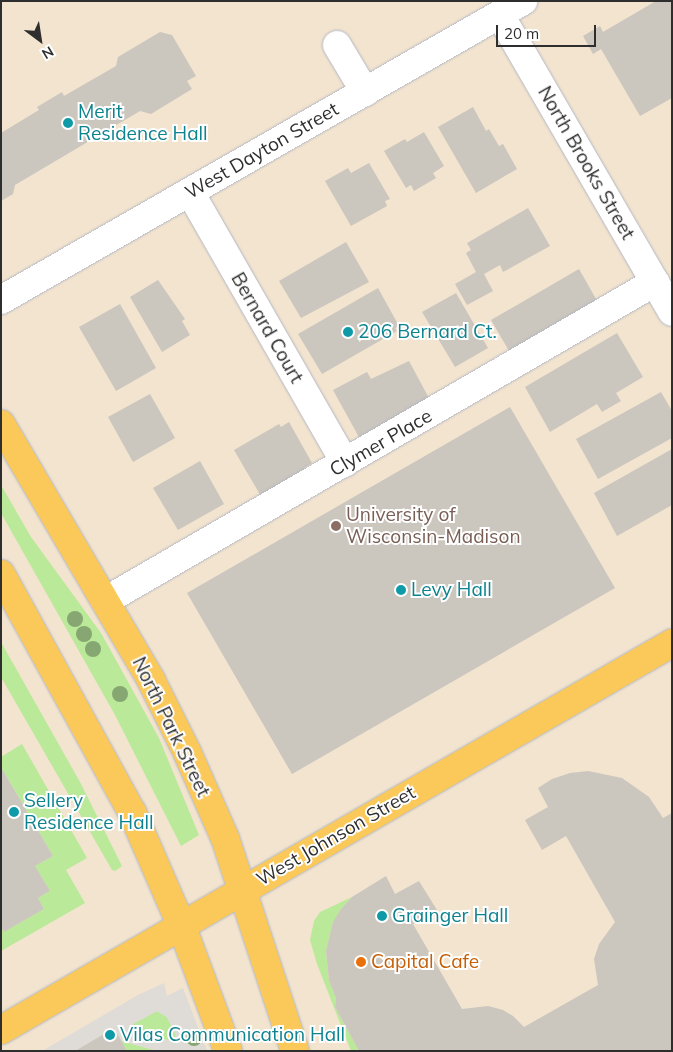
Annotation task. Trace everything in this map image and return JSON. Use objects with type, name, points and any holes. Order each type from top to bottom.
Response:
[{"type":"main road","name":"North Park Street","points":[[1,424],[151,680],[187,752],[225,838],[295,1051]]},
{"type":"main road","points":[[1,574],[132,812],[182,927],[228,1051]]},
{"type":"main road","name":"West Johnson Street","points":[[1,1030],[672,643]]},
{"type":"street","name":"West Dayton Street","points":[[1,300],[523,1]]},
{"type":"street","name":"North Brooks Street","points":[[500,15],[672,312]]},
{"type":"street","points":[[337,45],[365,92]]},
{"type":"street","name":"Bernard Court","points":[[190,192],[345,463]]},
{"type":"street","name":"Clymer Place","points":[[105,601],[655,282]]},
{"type":"shaded area","name":"University of Wisconsin-Madison","points":[[1,1],[672,1],[672,1051],[1,1051]]},
{"type":"shaded area","points":[[164,983],[167,996],[183,988],[207,1051],[158,1051],[121,1041],[114,1028],[75,1051],[42,1051],[138,995]],"holes":[[[157,1011],[167,1017],[176,1035],[174,1042],[136,1031],[133,1027],[133,1024]]]},
{"type":"green space","points":[[1,485],[31,537],[101,633],[159,738],[199,835],[181,846],[115,715],[1,513]]},
{"type":"green space","points":[[1,642],[80,782],[122,866],[115,871],[112,870],[1,677]]},
{"type":"green space","points":[[22,744],[87,858],[66,870],[85,903],[1,951],[1,927],[4,932],[44,909],[38,898],[50,891],[35,866],[53,856],[1,767],[1,757]]},
{"type":"green space","points":[[352,897],[341,909],[333,923],[326,951],[329,981],[336,998],[335,1007],[359,1051],[351,1051],[317,964],[310,940],[314,921],[320,912]]},
{"type":"green space","points":[[157,1011],[167,1017],[176,1035],[174,1042],[136,1031],[133,1027],[133,1024]]},
{"type":"green space","points":[[121,1041],[158,1051],[127,1051]]},
{"type":"building","points":[[656,1],[672,1],[672,98],[640,116],[601,49],[593,54],[583,36],[600,26],[603,32]]},
{"type":"building","name":"Merit Residence Hall","points":[[160,32],[172,35],[196,76],[187,81],[192,89],[151,114],[140,111],[15,185],[13,194],[1,201],[1,133],[39,110],[37,107],[62,92],[64,96],[116,66],[118,57]]},
{"type":"building","points":[[473,107],[486,131],[489,129],[499,146],[503,144],[517,169],[476,193],[438,127]]},
{"type":"building","points":[[424,132],[444,166],[433,173],[436,178],[414,191],[411,185],[406,188],[384,151],[405,139],[407,142]]},
{"type":"building","points":[[369,163],[390,199],[385,201],[387,206],[351,226],[325,181],[348,168],[351,173]]},
{"type":"building","points":[[528,208],[550,246],[503,272],[500,265],[484,274],[493,291],[467,305],[455,284],[476,272],[466,253],[471,250],[467,243]]},
{"type":"building","points":[[346,242],[369,282],[301,318],[279,281]]},
{"type":"building","points":[[579,269],[600,306],[515,361],[491,320]]},
{"type":"building","points":[[158,280],[185,319],[182,321],[190,335],[162,352],[130,297]]},
{"type":"building","name":"206 Bernard Ct.","points":[[378,288],[399,326],[395,328],[397,331],[322,374],[298,334]]},
{"type":"building","points":[[456,293],[488,348],[455,367],[422,312]]},
{"type":"building","points":[[120,304],[156,368],[116,391],[79,327]]},
{"type":"building","points":[[617,333],[643,377],[616,393],[621,401],[602,412],[597,404],[550,432],[525,387]]},
{"type":"building","points":[[409,361],[430,400],[360,439],[333,390],[367,372],[371,379]]},
{"type":"building","points":[[661,392],[672,411],[672,438],[598,479],[576,439]]},
{"type":"building","points":[[150,394],[175,438],[133,462],[108,417]]},
{"type":"building","name":"Levy Hall","points":[[510,407],[615,588],[292,774],[187,593]]},
{"type":"building","points":[[289,422],[312,463],[304,468],[307,472],[262,498],[234,450],[279,424],[281,427]]},
{"type":"building","points":[[672,449],[672,505],[617,536],[594,493]]},
{"type":"building","points":[[200,461],[224,504],[178,530],[153,488]]},
{"type":"building","name":"Sellery Residence Hall","points":[[1,767],[53,856],[35,866],[50,891],[38,898],[44,909],[4,932],[1,927]]},
{"type":"building","name":"Grainger Hall","points":[[588,771],[622,778],[649,797],[663,818],[672,813],[672,1051],[359,1051],[335,1007],[336,998],[329,981],[326,951],[333,922],[341,909],[352,897],[386,876],[395,894],[419,881],[437,910],[413,924],[462,1009],[488,1006],[503,1010],[513,1016],[524,1027],[598,985],[594,959],[599,944],[615,922],[566,836],[542,850],[525,820],[548,807],[538,788],[552,779],[570,773]]},
{"type":"building","name":"Vilas Communication Hall","points":[[114,1028],[127,1051],[75,1051]]},
{"type":"place","name":"Merit Residence Hall","points":[[68,123]]},
{"type":"place","name":"206 Bernard Ct.","points":[[348,332]]},
{"type":"place","name":"University of Wisconsin-Madison","points":[[336,526]]},
{"type":"place","name":"Levy Hall","points":[[401,590]]},
{"type":"place","name":"Sellery Residence Hall","points":[[14,812]]},
{"type":"place","name":"Grainger Hall","points":[[382,916]]},
{"type":"place","name":"Capital Cafe","points":[[361,962]]},
{"type":"place","name":"Vilas Communication Hall","points":[[110,1035]]}]
